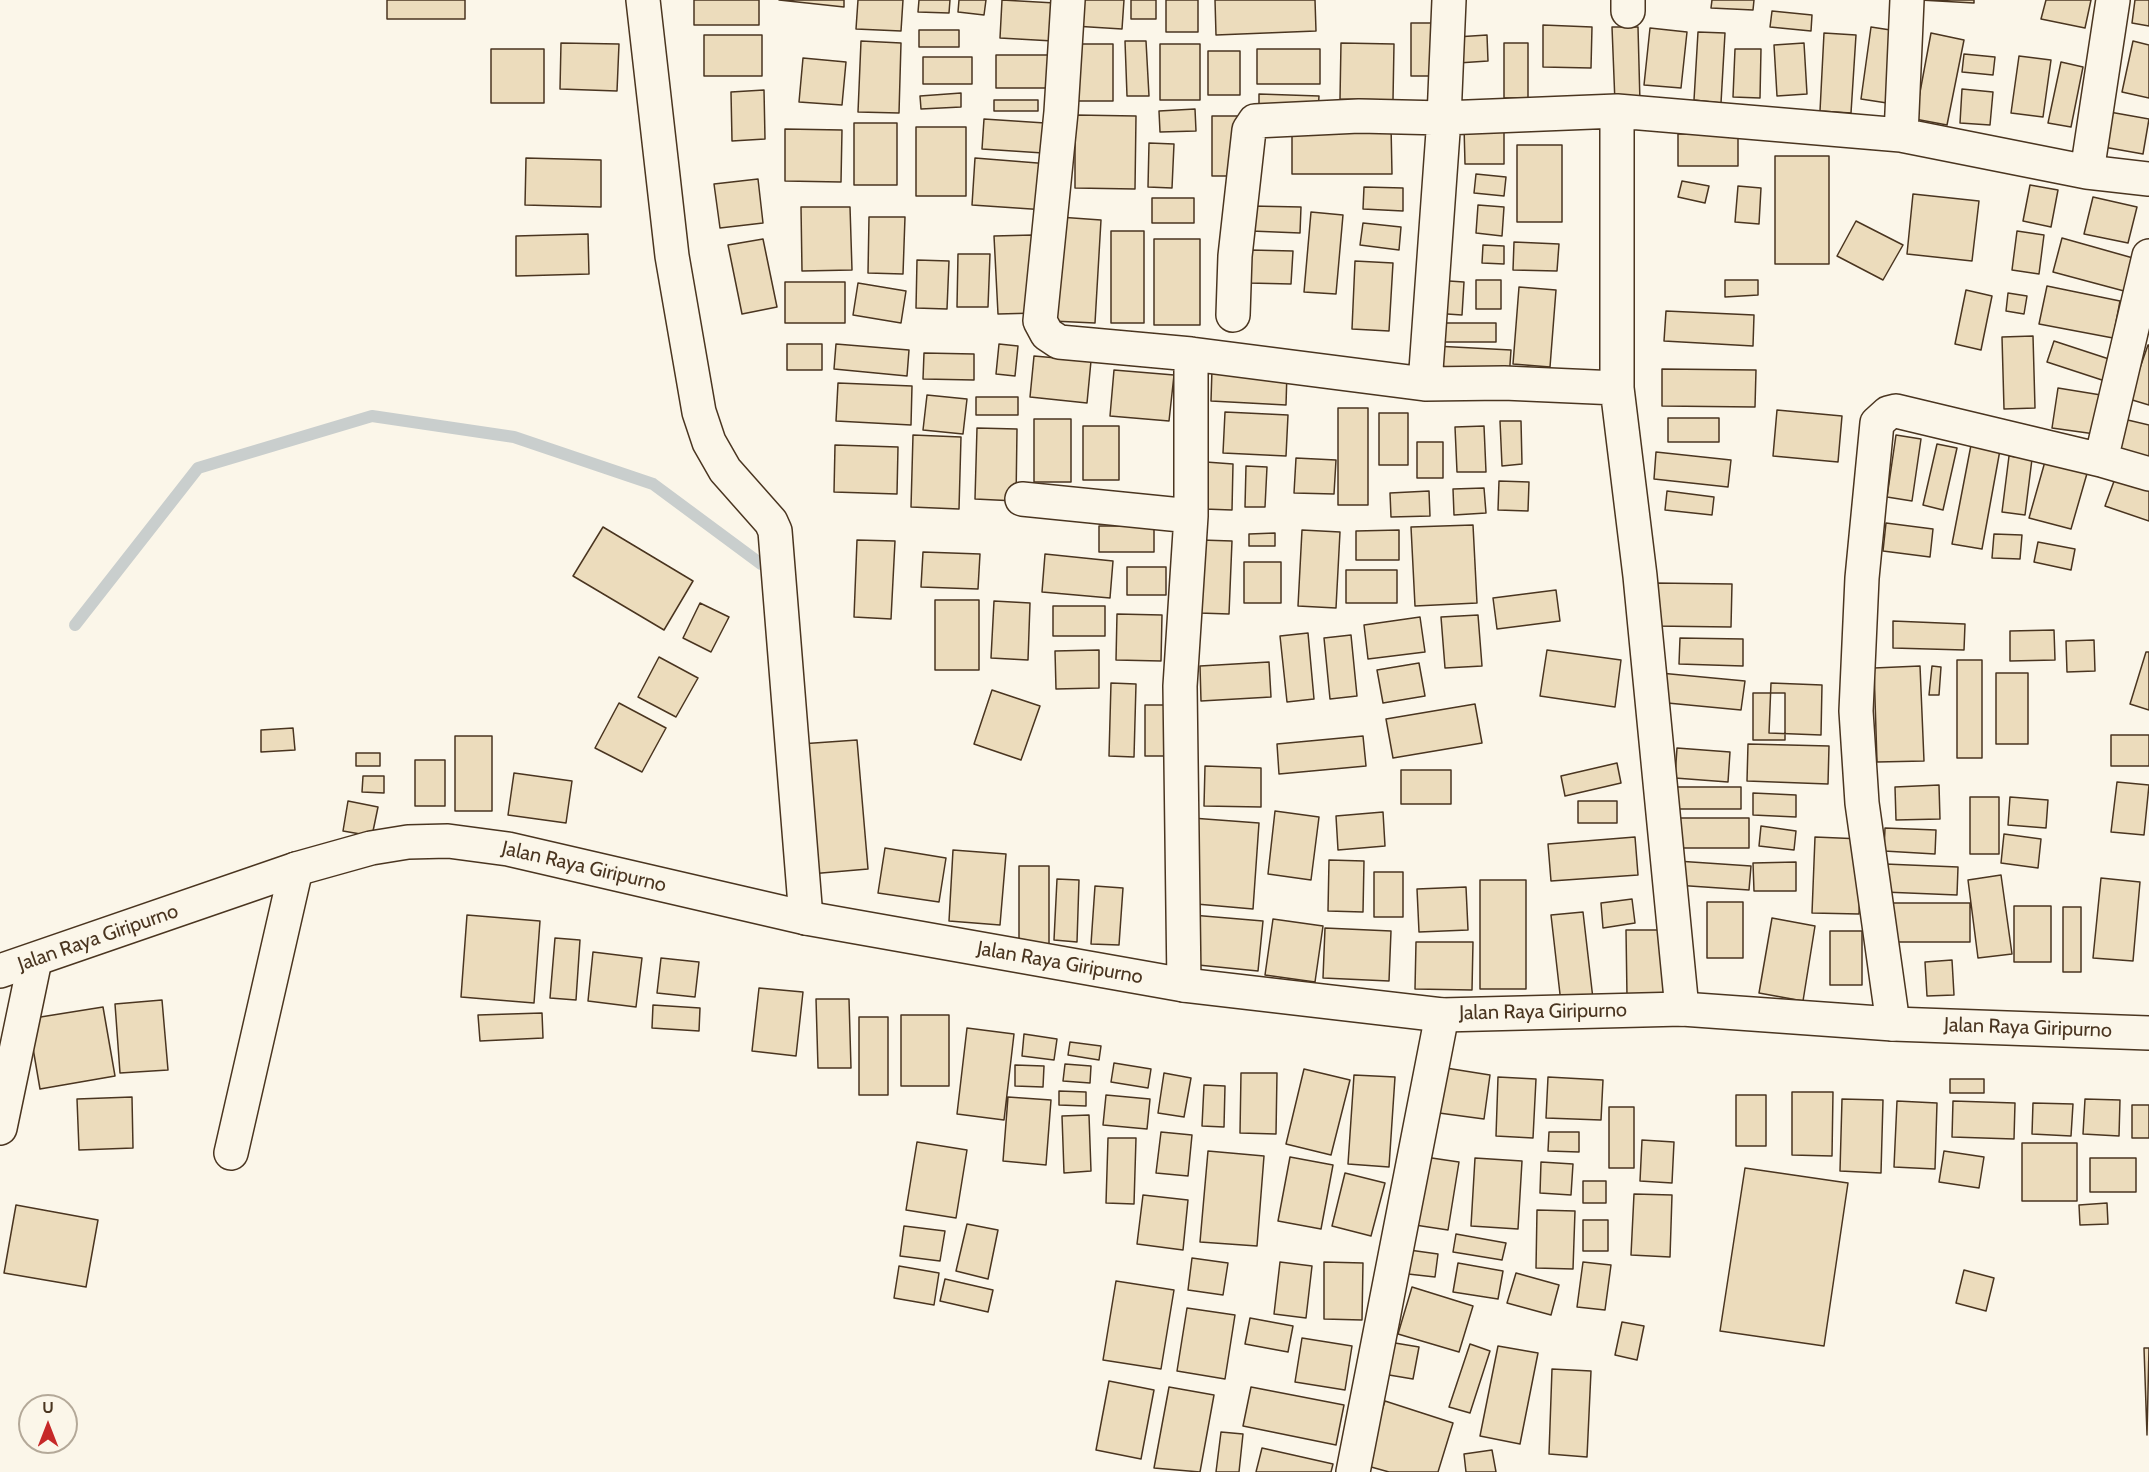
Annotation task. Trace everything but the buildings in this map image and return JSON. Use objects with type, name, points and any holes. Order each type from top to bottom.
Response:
[{"type":"street","points":[[643,0],[672,256],[699,412],[709,442],[725,470],[771,522],[775,531],[806,918]]},
{"type":"street","points":[[1068,0],[1061,112],[1041,321],[1047,334],[1059,342],[1191,354],[1425,384],[1504,383],[1617,388]]},
{"type":"street","points":[[1425,384],[1444,118],[1449,0]]},
{"type":"street","points":[[1901,135],[1907,0]]},
{"type":"street","points":[[2087,172],[2113,0]]},
{"type":"street","points":[[1617,111],[1617,388],[1640,576],[1682,1009]]},
{"type":"street","points":[[1233,315],[1235,256],[1249,130],[1255,121],[1359,116],[1444,118],[1617,111],[1901,135],[2087,172],[2149,179]]},
{"type":"street","points":[[2102,460],[2149,256]]},
{"type":"street","points":[[1184,985],[1180,686],[1191,516],[1191,354]]},
{"type":"street","points":[[1893,1023],[1862,803],[1856,711],[1862,578],[1877,423],[1888,413],[1896,411],[2102,460],[2149,474]]},
{"type":"street","points":[[1022,499],[1191,516]]},
{"type":"street","name":"Jalan Raya Giripurno","points":[[0,971],[296,869],[371,848],[408,842],[479,844],[806,918],[1184,985],[1442,1015],[1682,1009],[1893,1023],[2149,1033]]},
{"type":"street","points":[[231,1153],[296,869]]},
{"type":"street","points":[[0,1128],[35,960]]},
{"type":"street","points":[[1353,1472],[1442,1015]]},
{"type":"waterway","points":[[75,625],[198,468],[372,416],[514,437],[653,484],[761,564]]}]
